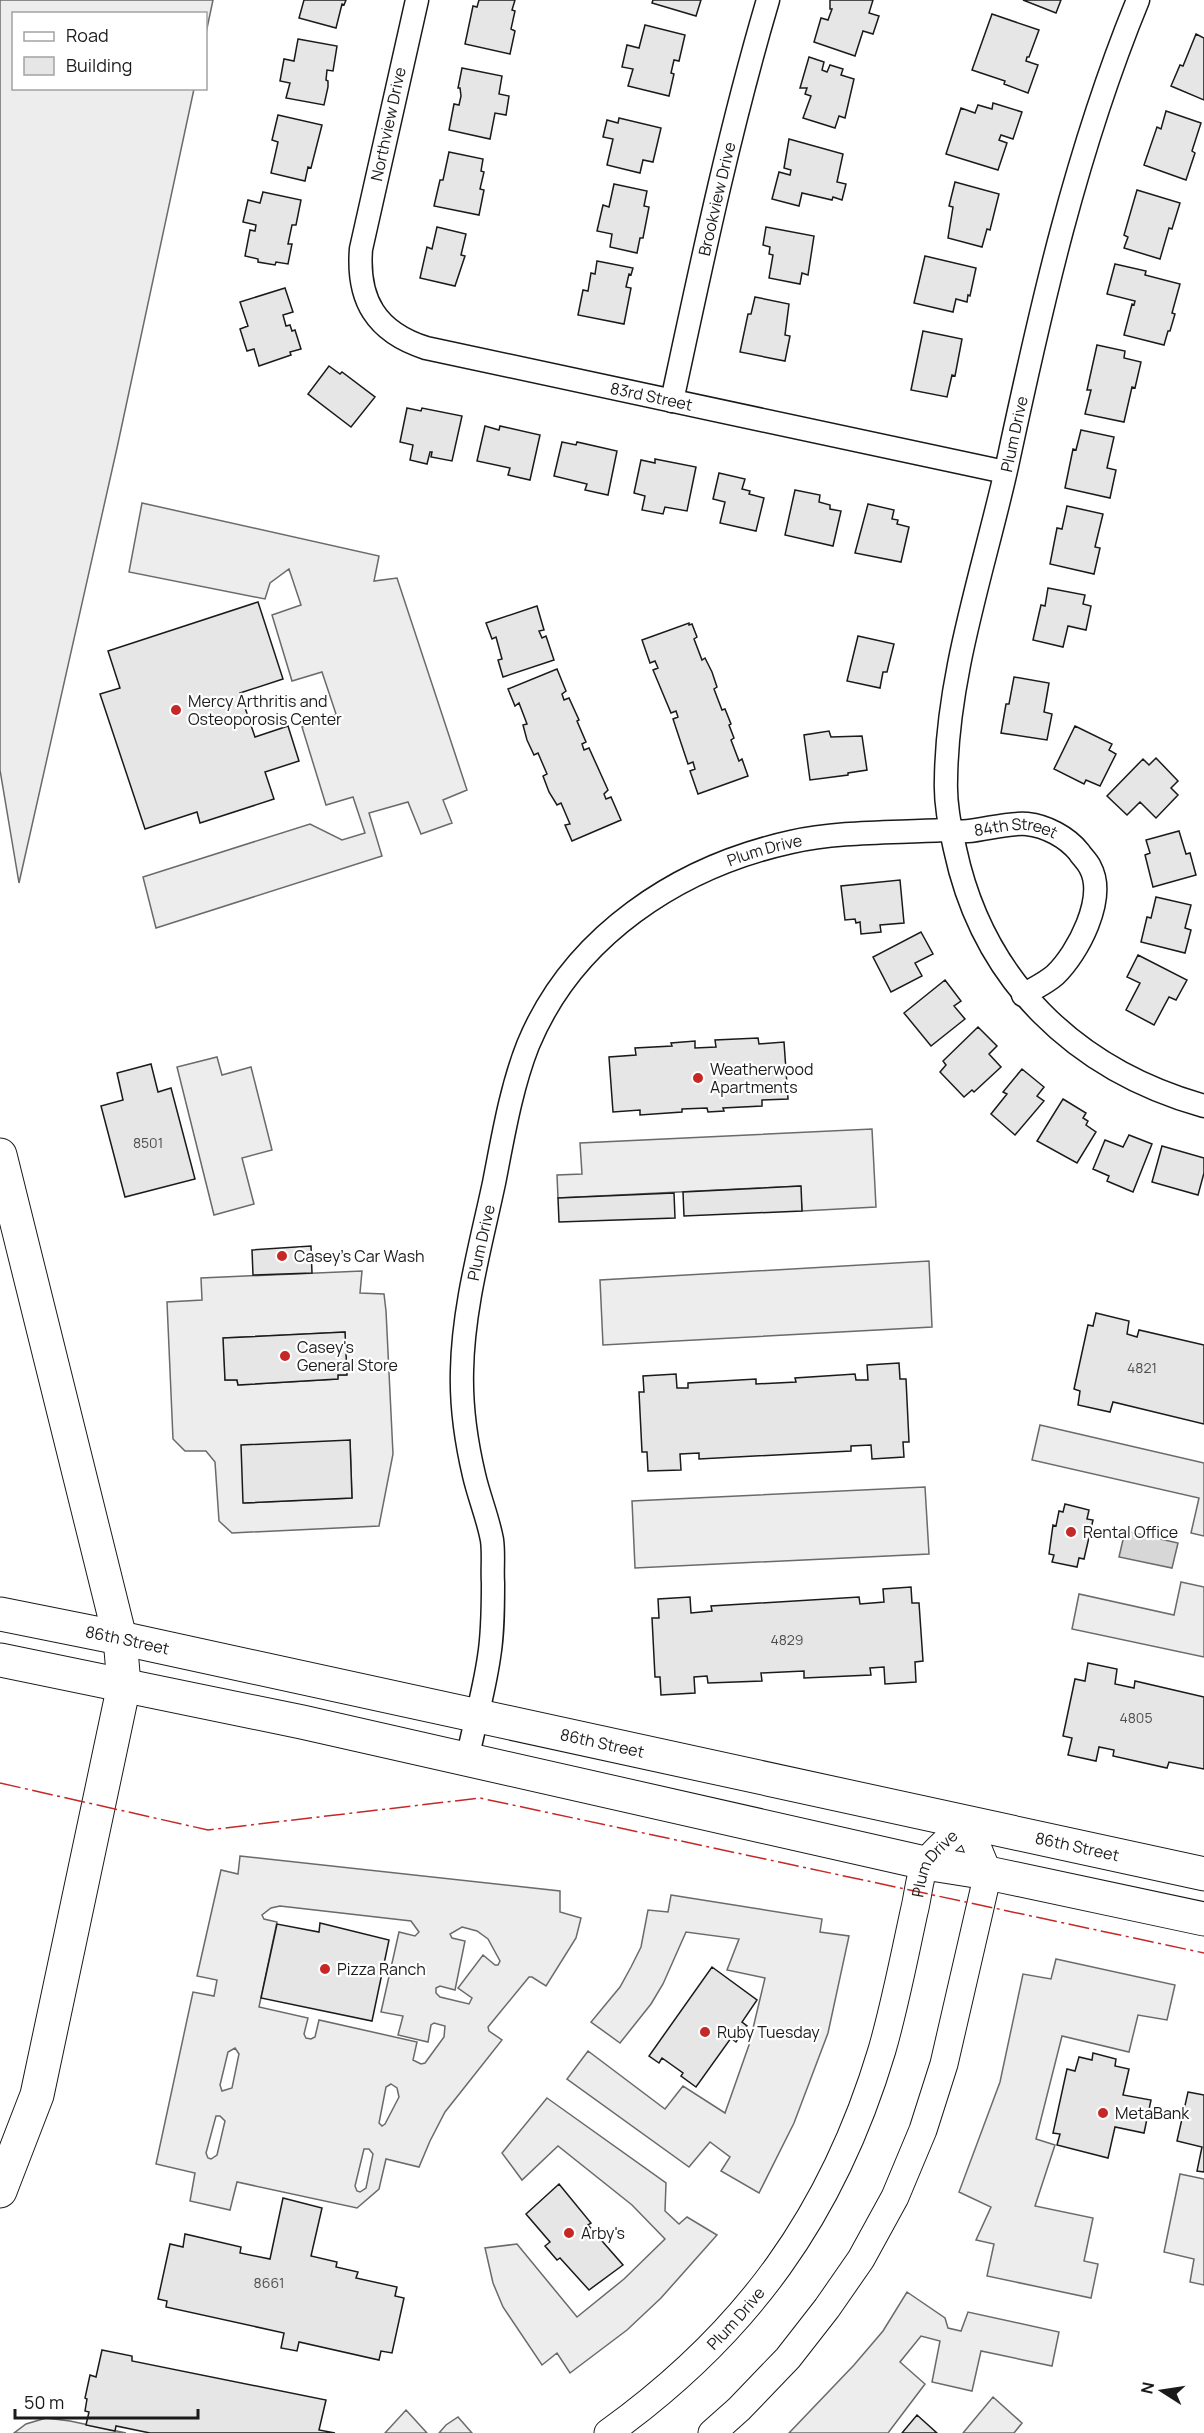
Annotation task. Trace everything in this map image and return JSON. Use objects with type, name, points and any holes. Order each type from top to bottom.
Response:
[{"type":"main road","points":[[0,1155],[120,1638],[124,1685],[38,2095],[0,2191]]},
{"type":"main road","name":"86th Street","points":[[0,1614],[120,1638],[1204,1874]]},
{"type":"main road","points":[[0,1660],[124,1685],[926,1863],[988,1873],[1204,1919]]},
{"type":"street","name":"Northview Drive","points":[[362,249],[417,0]]},
{"type":"street","name":"Brookview Drive","points":[[672,401],[718,186],[743,85],[768,0]]},
{"type":"street","name":"Plum Drive","points":[[466,1760],[489,1659],[493,1618],[492,1542],[467,1437],[463,1412],[462,1369],[466,1325],[496,1173],[518,1074],[529,1043],[560,986],[574,966],[602,937],[645,903],[687,878],[715,865],[791,842],[830,836],[944,830],[952,832],[946,781],[952,708],[967,631],[1061,227],[1089,134],[1138,0]]},
{"type":"street","name":"83rd Street","points":[[362,249],[360,271],[364,293],[373,312],[388,330],[407,342],[426,348],[1005,472]]},
{"type":"street","name":"84th Street","points":[[1023,995],[1054,976],[1074,951],[1082,936],[1094,900],[1095,885],[1091,868],[1072,844],[1053,831],[1027,824],[952,832],[962,879],[985,939],[1023,995],[1071,1041],[1108,1065],[1146,1085],[1204,1106]]},
{"type":"street","name":"Plum Drive","points":[[608,2433],[646,2406],[687,2370],[733,2324],[777,2271],[807,2226],[838,2169],[867,2098],[883,2048],[926,1863],[967,1822],[988,1873]]},
{"type":"street","points":[[712,2433],[739,2409],[788,2358],[827,2308],[861,2259],[895,2197],[923,2130],[944,2064],[988,1873]]},
{"type":"shaded area","points":[[0,0],[213,0],[207,28],[207,12],[12,12],[12,90],[194,90],[117,448],[19,883],[0,770]]},
{"type":"shaded area","points":[[142,503],[379,556],[374,581],[397,578],[467,790],[443,800],[452,823],[421,834],[408,802],[369,813],[382,856],[156,928],[143,877],[310,824],[342,840],[365,833],[353,797],[326,805],[302,727],[336,714],[322,672],[292,681],[272,615],[301,605],[289,569],[270,583],[265,599],[129,572]]},
{"type":"shaded area","points":[[217,1057],[222,1075],[251,1067],[272,1150],[242,1158],[254,1204],[214,1215],[177,1067]]},
{"type":"shaded area","points":[[872,1129],[876,1207],[802,1211],[800,1186],[558,1198],[557,1175],[582,1174],[580,1143]]},
{"type":"shaded area","points":[[929,1261],[932,1327],[603,1345],[600,1280]]},
{"type":"shaded area","points":[[362,1271],[360,1293],[384,1294],[393,1454],[379,1526],[232,1533],[219,1521],[215,1462],[206,1451],[185,1451],[173,1439],[167,1302],[202,1300],[201,1278]],"holes":[[[345,1332],[346,1375],[338,1375],[337,1379],[238,1385],[237,1380],[225,1380],[224,1338]],[[350,1440],[352,1498],[244,1503]]]},
{"type":"shaded area","points":[[1040,1425],[1204,1463],[1204,1536],[1191,1533],[1199,1498],[1032,1460]]},
{"type":"shaded area","points":[[925,1487],[929,1554],[635,1568],[632,1501]]},
{"type":"shaded area","points":[[1125,1531],[1178,1543],[1172,1568],[1119,1557]]},
{"type":"shaded area","points":[[1181,1582],[1204,1587],[1204,1657],[1072,1629],[1079,1594],[1174,1615]]},
{"type":"shaded area","points":[[240,1856],[560,1891],[560,1912],[581,1918],[576,1938],[546,1986],[529,1977],[488,2027],[489,2031],[502,2040],[445,2112],[419,2167],[386,2159],[379,2189],[357,2208],[237,2182],[230,2210],[190,2201],[195,2173],[156,2164],[193,1992],[214,1996],[217,1980],[197,1976],[221,1870],[238,1874]],"holes":[[[280,1906],[411,1921],[419,1932],[415,1936],[399,1932],[381,2012],[403,2016],[398,2035],[428,2042],[431,2025],[434,2023],[445,2026],[444,2037],[425,2063],[421,2064],[413,2060],[417,2042],[319,2020],[315,2037],[306,2038],[304,2034],[308,2018],[259,2007],[277,1922],[264,1919],[262,1915],[271,1908]],[[462,1927],[477,1931],[488,1939],[500,1961],[498,1965],[495,1965],[483,1955],[458,1988],[472,1998],[469,2004],[440,1997],[436,1993],[436,1988],[440,1986],[455,1990],[465,1941],[452,1938],[450,1934]],[[235,2048],[239,2054],[232,2088],[222,2091],[220,2085],[228,2052]],[[391,2084],[397,2088],[399,2097],[382,2126],[379,2123],[386,2087]],[[216,2116],[220,2116],[225,2121],[217,2155],[211,2159],[206,2153]],[[364,2149],[369,2149],[373,2154],[366,2188],[360,2192],[355,2186]]]},
{"type":"shaded area","points":[[671,1895],[822,1919],[820,1932],[849,1936],[828,2033],[794,2123],[759,2193],[721,2171],[730,2157],[710,2142],[689,2167],[567,2079],[588,2051],[665,2109],[683,2086],[725,2113],[749,2045],[765,1978],[727,1970],[739,1939],[686,1932],[663,1984],[651,2004],[620,2043],[591,2022],[620,1987],[631,1967],[641,1947],[648,1910],[668,1912]]},
{"type":"shaded area","points":[[1056,1959],[1175,1985],[1167,2020],[1138,2015],[1129,2052],[1062,2036],[1036,2139],[1055,2145],[1035,2206],[1093,2218],[1084,2261],[1098,2264],[1091,2298],[987,2276],[994,2244],[976,2240],[991,2207],[959,2192],[1000,2082],[1023,1974],[1051,1979]]},
{"type":"shaded area","points":[[547,2098],[666,2183],[665,2211],[679,2224],[687,2217],[717,2235],[661,2298],[627,2330],[570,2373],[557,2353],[542,2365],[503,2307],[493,2283],[485,2248],[517,2244],[577,2317],[624,2279],[665,2239],[632,2205],[558,2146],[522,2180],[502,2153]]},
{"type":"shaded area","points":[[1180,2174],[1204,2179],[1204,2285],[1190,2282],[1194,2259],[1164,2252]]},
{"type":"shaded area","points":[[907,2292],[945,2318],[948,2328],[961,2331],[968,2312],[1059,2332],[1052,2366],[981,2351],[972,2391],[932,2382],[940,2341],[921,2336],[900,2362],[925,2384],[888,2433],[789,2433],[883,2331]]},
{"type":"shaded area","points":[[993,2397],[1022,2423],[1014,2433],[963,2433]]},
{"type":"shaded area","points":[[406,2410],[427,2433],[385,2433]]},
{"type":"shaded area","points":[[458,2417],[472,2433],[439,2433],[446,2425]]},
{"type":"shaded area","points":[[46,2418],[126,2433],[14,2433],[26,2424]]},
{"type":"building","points":[[304,0],[346,0],[344,5],[342,4],[336,28],[299,18]]},
{"type":"building","points":[[479,0],[515,0],[511,29],[515,31],[510,54],[465,44],[473,6],[477,7]]},
{"type":"building","points":[[653,0],[701,0],[696,16],[652,3]]},
{"type":"building","points":[[830,0],[873,0],[869,13],[879,16],[873,34],[863,31],[855,56],[814,42],[821,18],[828,20],[832,9],[830,9]]},
{"type":"building","points":[[1023,0],[1061,0],[1056,13]]},
{"type":"building","points":[[992,14],[1039,30],[1026,61],[1038,65],[1028,93],[1004,84],[1005,81],[972,70]]},
{"type":"building","points":[[645,25],[685,35],[679,61],[674,60],[671,73],[674,74],[669,96],[628,86],[633,69],[622,67],[627,45],[639,48]]},
{"type":"building","points":[[1196,34],[1204,38],[1204,100],[1171,86],[1180,65],[1183,66]]},
{"type":"building","points":[[298,39],[337,46],[333,71],[327,70],[328,87],[324,105],[286,98],[290,83],[280,81],[284,59],[294,61]]},
{"type":"building","points":[[809,57],[824,62],[822,70],[827,72],[830,65],[843,69],[841,75],[854,79],[845,118],[839,116],[835,128],[803,118],[811,96],[805,94],[807,88],[800,88]]},
{"type":"building","points":[[462,68],[502,76],[499,94],[509,96],[506,115],[495,113],[490,139],[449,130],[454,104],[459,105],[461,96],[460,88],[458,88]]},
{"type":"building","points":[[993,103],[1022,112],[1013,139],[1001,135],[999,140],[1007,143],[998,170],[946,154],[961,108],[975,113],[978,105],[992,109]]},
{"type":"building","points":[[1166,111],[1201,123],[1192,151],[1195,153],[1186,180],[1144,165],[1157,127],[1161,129]]},
{"type":"building","points":[[278,115],[322,125],[311,168],[308,167],[305,181],[271,173],[278,142],[272,140]]},
{"type":"building","points":[[619,118],[661,128],[653,162],[643,160],[640,173],[607,165],[613,139],[603,137],[607,120],[618,123]]},
{"type":"building","points":[[789,139],[843,154],[837,182],[846,184],[842,200],[802,193],[799,206],[772,199],[779,172],[790,175],[791,170],[784,168]]},
{"type":"building","points":[[449,152],[483,159],[481,171],[484,172],[480,189],[484,190],[479,215],[434,206]]},
{"type":"building","points":[[955,182],[999,194],[990,230],[987,229],[982,247],[948,238],[953,207],[949,206]]},
{"type":"building","points":[[614,184],[647,191],[644,206],[649,207],[643,238],[640,238],[637,253],[610,247],[612,234],[597,231],[603,205],[609,207]]},
{"type":"building","points":[[1137,190],[1180,203],[1172,229],[1169,228],[1160,259],[1124,248],[1128,237],[1124,235]]},
{"type":"building","points":[[263,192],[301,200],[296,225],[292,225],[288,244],[292,244],[288,264],[276,262],[275,265],[258,262],[258,259],[245,256],[250,230],[255,231],[256,225],[243,222],[248,200],[260,203]]},
{"type":"building","points":[[437,227],[466,234],[461,255],[465,256],[455,286],[420,278],[427,247],[432,249]]},
{"type":"building","points":[[766,227],[814,236],[808,275],[802,273],[800,284],[769,278],[773,255],[769,254],[770,247],[763,245]]},
{"type":"building","points":[[925,256],[976,268],[967,302],[956,299],[953,312],[914,303]]},
{"type":"building","points":[[597,261],[633,268],[626,287],[631,288],[624,324],[578,315],[583,290],[588,291],[591,273],[595,274]]},
{"type":"building","points":[[1115,264],[1146,271],[1145,275],[1180,284],[1172,313],[1175,314],[1164,345],[1124,335],[1132,304],[1134,305],[1135,301],[1107,294]]},
{"type":"building","points":[[285,288],[293,312],[283,315],[286,326],[290,325],[292,331],[295,330],[301,349],[290,352],[291,355],[259,366],[254,349],[247,351],[240,329],[248,326],[240,302]]},
{"type":"building","points":[[755,297],[789,304],[785,335],[790,336],[785,361],[740,352],[748,314],[751,314]]},
{"type":"building","points":[[923,331],[962,339],[955,376],[952,375],[947,397],[911,390]]},
{"type":"building","points":[[1097,345],[1125,351],[1124,358],[1141,362],[1135,388],[1132,387],[1124,422],[1085,414],[1091,390],[1087,390]]},
{"type":"building","points":[[329,366],[340,374],[342,372],[375,397],[351,427],[308,394]]},
{"type":"building","points":[[407,408],[421,411],[422,408],[462,416],[452,461],[431,457],[432,452],[430,452],[427,464],[410,460],[413,445],[400,442]]},
{"type":"building","points":[[485,426],[499,430],[500,426],[540,435],[530,480],[508,475],[510,468],[477,461]]},
{"type":"building","points":[[1081,430],[1114,437],[1107,468],[1116,470],[1110,498],[1065,488],[1073,449],[1076,450]]},
{"type":"building","points":[[562,442],[576,445],[577,442],[617,451],[608,495],[585,490],[587,484],[554,476]]},
{"type":"building","points":[[655,459],[696,467],[687,511],[665,507],[663,514],[642,510],[645,496],[634,493],[641,460],[655,463]]},
{"type":"building","points":[[719,473],[745,479],[742,489],[750,491],[749,494],[764,498],[756,531],[720,523],[725,502],[713,499]]},
{"type":"building","points":[[795,490],[820,495],[819,502],[830,505],[830,509],[841,511],[833,546],[785,535]]},
{"type":"building","points":[[868,504],[894,510],[892,519],[898,520],[897,524],[909,527],[901,562],[855,553]]},
{"type":"building","points":[[1067,506],[1103,514],[1095,547],[1100,548],[1094,574],[1050,564],[1057,528],[1062,529]]},
{"type":"building","points":[[1048,588],[1085,595],[1083,604],[1091,606],[1086,630],[1068,626],[1063,647],[1033,640],[1041,605],[1045,606]]},
{"type":"building","name":"Mercy Arthritis and Osteoporosis Center","points":[[258,602],[283,679],[240,693],[255,737],[288,726],[299,761],[265,772],[274,799],[200,823],[197,812],[145,829],[100,694],[120,688],[108,651]]},
{"type":"building","points":[[537,606],[544,630],[539,631],[542,638],[546,636],[554,660],[503,677],[498,660],[502,659],[496,637],[492,639],[486,623]]},
{"type":"building","points":[[689,623],[689,625],[692,624],[697,637],[694,639],[702,660],[705,658],[712,672],[717,687],[714,689],[722,710],[725,709],[731,724],[729,725],[734,738],[731,740],[739,761],[742,759],[748,776],[698,794],[690,771],[695,769],[693,762],[688,764],[673,719],[678,717],[676,711],[671,713],[653,670],[658,668],[655,661],[650,663],[642,640]]},
{"type":"building","points":[[858,636],[894,644],[887,672],[883,672],[880,688],[847,681]]},
{"type":"building","points":[[557,669],[566,691],[562,694],[564,700],[569,698],[579,720],[577,721],[586,742],[582,744],[584,750],[589,748],[608,790],[604,794],[606,799],[611,797],[621,820],[572,841],[565,825],[570,824],[561,803],[557,805],[549,792],[543,776],[547,774],[538,753],[534,755],[527,740],[523,725],[527,724],[519,703],[515,706],[508,689]]},
{"type":"building","points":[[1014,677],[1049,683],[1044,712],[1052,714],[1047,740],[1001,733]]},
{"type":"building","points":[[1075,726],[1112,744],[1109,750],[1116,754],[1100,786],[1086,780],[1084,784],[1054,769]]},
{"type":"building","points":[[829,731],[831,737],[862,736],[867,770],[810,780],[804,735]]},
{"type":"building","points":[[1156,758],[1178,781],[1171,788],[1178,795],[1156,818],[1140,802],[1127,815],[1107,796],[1143,759],[1149,765]]},
{"type":"building","points":[[1179,831],[1186,854],[1190,853],[1196,875],[1153,887],[1145,855],[1150,853],[1146,840]]},
{"type":"building","points":[[900,880],[904,923],[880,925],[881,932],[861,934],[860,922],[856,923],[855,919],[845,920],[841,886]]},
{"type":"building","points":[[1156,897],[1191,905],[1185,928],[1191,930],[1185,953],[1141,942],[1147,917],[1151,918]]},
{"type":"building","points":[[921,932],[933,954],[915,963],[922,976],[891,992],[873,957]]},
{"type":"building","points":[[1138,955],[1187,980],[1176,1000],[1169,997],[1154,1025],[1126,1010],[1140,983],[1127,977]]},
{"type":"building","points":[[945,980],[961,1001],[954,1006],[965,1019],[931,1046],[904,1013]]},
{"type":"building","points":[[978,1027],[997,1046],[989,1054],[1001,1067],[974,1092],[972,1090],[964,1097],[940,1072],[946,1065],[943,1061]]},
{"type":"building","name":"Weatherwood Apartments","points":[[758,1038],[759,1044],[784,1042],[788,1099],[762,1100],[762,1106],[723,1108],[724,1111],[708,1112],[707,1108],[682,1109],[682,1112],[640,1115],[640,1110],[613,1112],[609,1057],[636,1055],[635,1048],[672,1046],[671,1043],[695,1041],[695,1048],[716,1047],[715,1040]]},
{"type":"building","points":[[151,1064],[158,1092],[171,1088],[195,1179],[125,1197],[101,1106],[123,1100],[117,1073]]},
{"type":"building","points":[[1022,1069],[1044,1087],[1037,1096],[1044,1101],[1015,1135],[991,1114],[1007,1094],[1003,1092]]},
{"type":"building","points":[[1063,1099],[1086,1113],[1083,1118],[1088,1121],[1086,1125],[1096,1132],[1077,1163],[1037,1141]]},
{"type":"building","points":[[1129,1135],[1152,1144],[1133,1192],[1107,1181],[1109,1176],[1093,1169],[1105,1140],[1123,1147]]},
{"type":"building","points":[[1162,1146],[1204,1158],[1204,1173],[1198,1195],[1152,1182]]},
{"type":"building","points":[[801,1186],[802,1211],[684,1216],[683,1192]]},
{"type":"building","points":[[674,1193],[675,1218],[559,1222],[558,1198]]},
{"type":"building","name":"Casey's Car Wash","points":[[311,1246],[312,1273],[253,1275],[252,1250]]},
{"type":"building","points":[[1096,1313],[1129,1321],[1127,1334],[1137,1337],[1139,1330],[1204,1345],[1204,1424],[1113,1402],[1110,1412],[1078,1405],[1080,1391],[1074,1389],[1088,1325],[1093,1326]]},
{"type":"building","name":"Casey's General Store","points":[[345,1332],[347,1375],[338,1375],[338,1379],[238,1385],[237,1380],[225,1380],[223,1338]]},
{"type":"building","points":[[899,1363],[900,1379],[906,1379],[909,1442],[903,1442],[904,1457],[872,1459],[871,1445],[851,1446],[851,1451],[699,1459],[699,1453],[680,1454],[681,1470],[648,1471],[647,1452],[642,1452],[639,1392],[644,1392],[643,1376],[676,1374],[677,1388],[688,1388],[688,1383],[756,1379],[756,1384],[796,1382],[795,1378],[855,1374],[856,1380],[868,1380],[867,1365]]},
{"type":"building","points":[[350,1440],[352,1498],[243,1503],[241,1445]]},
{"type":"building","name":"Rental Office","points":[[1065,1504],[1089,1510],[1087,1519],[1093,1520],[1084,1559],[1079,1558],[1077,1567],[1052,1562],[1054,1555],[1049,1554],[1053,1525],[1056,1526],[1059,1511],[1063,1512]]},
{"type":"building","points":[[911,1587],[912,1603],[919,1603],[923,1661],[915,1662],[916,1682],[885,1684],[884,1667],[870,1668],[871,1675],[804,1678],[804,1671],[761,1673],[762,1681],[708,1683],[707,1676],[694,1677],[695,1693],[661,1695],[660,1677],[655,1677],[652,1618],[659,1618],[658,1599],[690,1597],[691,1613],[712,1611],[711,1606],[859,1597],[860,1604],[884,1602],[883,1589]]},
{"type":"building","points":[[1088,1663],[1117,1669],[1115,1684],[1134,1688],[1135,1681],[1204,1697],[1204,1769],[1169,1762],[1167,1768],[1113,1756],[1114,1750],[1099,1747],[1096,1761],[1068,1755],[1072,1738],[1063,1736],[1075,1679],[1085,1681]]},
{"type":"building","name":"Pizza Ranch","points":[[320,1923],[389,1940],[372,2021],[261,1998],[277,1924],[319,1932]]},
{"type":"building","name":"Ruby Tuesday","points":[[712,1967],[757,2000],[742,2022],[747,2026],[736,2042],[731,2038],[696,2087],[681,2076],[683,2073],[662,2058],[659,2063],[649,2056]]},
{"type":"building","name":"MetaBank","points":[[1093,2053],[1116,2059],[1115,2066],[1129,2069],[1123,2095],[1151,2100],[1144,2133],[1115,2127],[1108,2158],[1057,2145],[1060,2134],[1053,2133],[1067,2069],[1075,2071],[1079,2057],[1092,2060]]},
{"type":"building","points":[[1188,2092],[1204,2095],[1204,2172],[1197,2171],[1202,2147],[1177,2141]]},
{"type":"building","name":"Arby's","points":[[559,2184],[591,2223],[588,2225],[623,2265],[589,2290],[560,2258],[557,2260],[545,2246],[550,2242],[526,2214]]},
{"type":"building","points":[[283,2198],[322,2208],[311,2256],[337,2262],[336,2267],[358,2272],[356,2278],[397,2287],[395,2296],[404,2298],[392,2353],[381,2351],[379,2360],[299,2342],[297,2351],[281,2348],[284,2333],[166,2307],[167,2301],[158,2299],[170,2244],[183,2247],[185,2234],[241,2247],[240,2253],[270,2259]]},
{"type":"building","points":[[102,2350],[132,2356],[132,2361],[326,2400],[319,2430],[335,2433],[150,2433],[116,2426],[115,2431],[86,2425],[89,2412],[85,2411],[87,2399],[85,2398],[90,2375],[96,2377]]},
{"type":"building","points":[[917,2415],[937,2433],[902,2433]]},
{"type":"power","points":[[0,1783],[208,1830],[480,1798],[1204,1953]]},
{"type":"place","name":"Mercy Arthritis and Osteoporosis Center","points":[[176,710]]},
{"type":"place","name":"Weatherwood Apartments","points":[[698,1078]]},
{"type":"place","name":"Casey's Car Wash","points":[[282,1256]]},
{"type":"place","name":"Casey's General Store","points":[[285,1356]]},
{"type":"place","name":"Rental Office","points":[[1071,1532]]},
{"type":"place","name":"Pizza Ranch","points":[[325,1969]]},
{"type":"place","name":"Ruby Tuesday","points":[[705,2032]]},
{"type":"place","name":"MetaBank","points":[[1103,2113]]},
{"type":"place","name":"Arby's","points":[[569,2233]]}]
